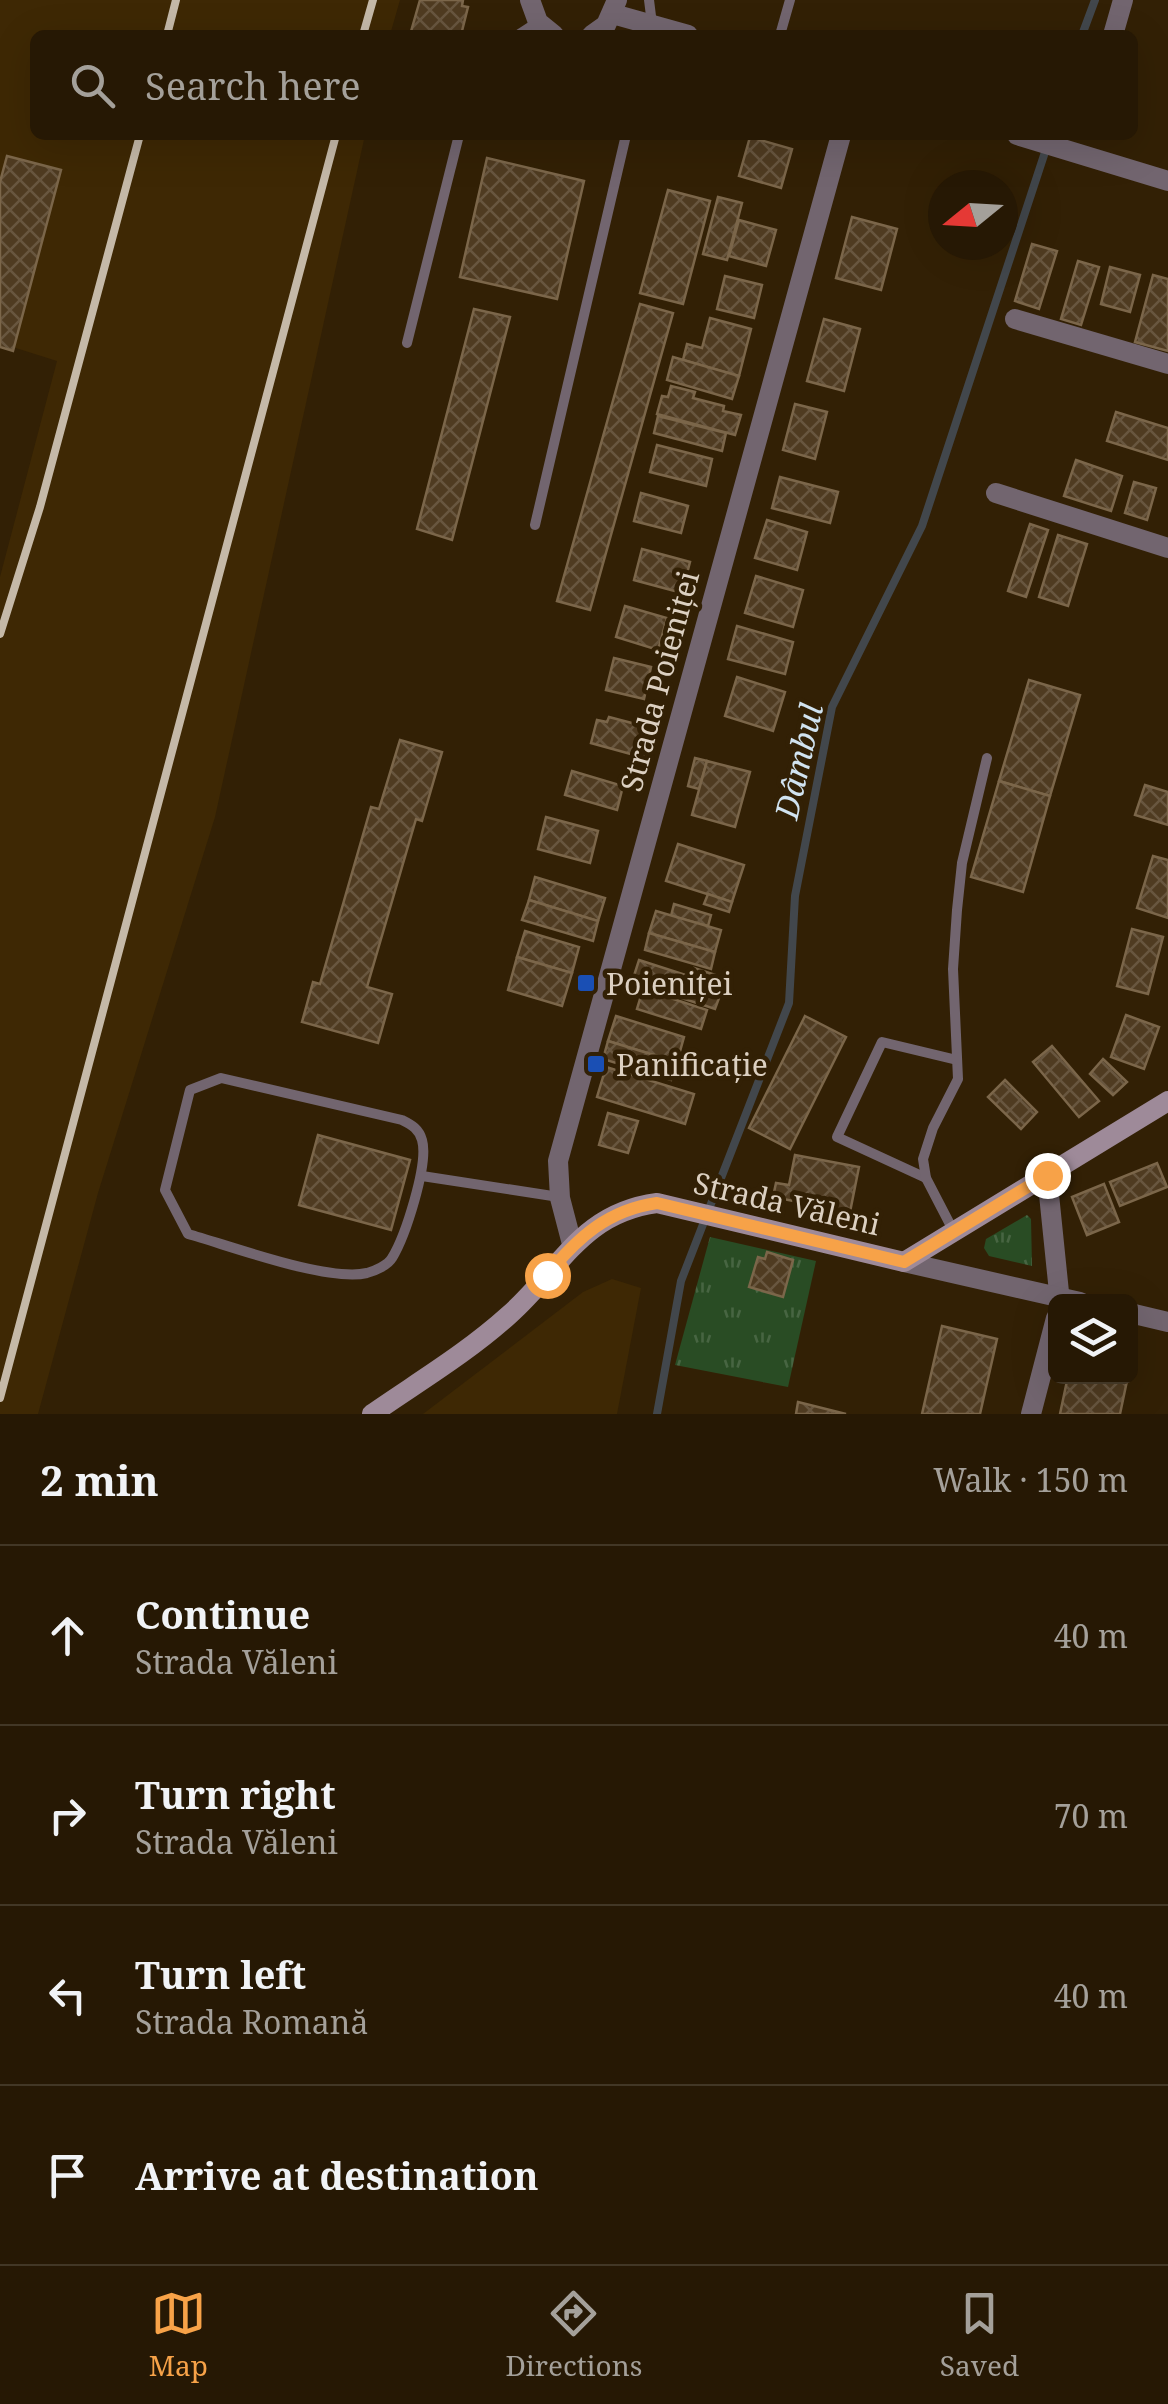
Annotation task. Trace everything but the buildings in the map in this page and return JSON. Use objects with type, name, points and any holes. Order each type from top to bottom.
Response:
[{"type":"main road","points":[[904,1262],[1168,1101]]},
{"type":"main road","name":"Strada Văleni","points":[[372,1414],[478,1341],[511,1314],[572,1244],[613,1214],[632,1206],[657,1203],[904,1262]]},
{"type":"street","points":[[530,0],[546,29]]},
{"type":"street","points":[[1115,30],[1124,0]]},
{"type":"street","points":[[599,30],[615,7],[651,29]]},
{"type":"street","name":"Strada Poieniței","points":[[572,1244],[560,1198],[558,1160],[840,140]]},
{"type":"street","points":[[1053,140],[1081,144],[1168,181]]},
{"type":"street","points":[[1015,319],[1168,364]]},
{"type":"street","points":[[996,493],[1168,548]]},
{"type":"street","points":[[1047,1175],[1066,1294]]},
{"type":"street","name":"Strada Văleni","points":[[904,1262],[1048,1296]]},
{"type":"street","points":[[1138,1316],[1168,1322]]},
{"type":"street","points":[[1031,1414],[1048,1349]]},
{"type":"lane","points":[[649,0],[651,29]]},
{"type":"lane","points":[[781,30],[790,0]]},
{"type":"lane","points":[[407,344],[458,140]]},
{"type":"lane","points":[[535,524],[625,140]]},
{"type":"lane","points":[[954,1232],[926,1178],[923,1159],[932,1128],[958,1078],[953,969],[960,878],[987,758]]},
{"type":"lane","points":[[926,1178],[837,1137],[882,1042],[956,1060]]},
{"type":"lane","points":[[221,1078],[402,1120],[416,1128],[423,1142],[422,1176],[391,1260],[371,1273],[350,1275],[310,1268],[188,1234],[165,1190],[190,1090],[221,1078]]},
{"type":"lane","points":[[422,1176],[560,1198]]},
{"type":"shaded area","points":[[0,0],[400,0],[391,30],[30,30],[30,140],[364,140],[215,817],[98,1193],[38,1414],[0,1414],[0,577],[57,361],[0,343]]},
{"type":"shaded area","points":[[612,1279],[641,1288],[617,1414],[423,1414],[583,1292]]},
{"type":"green space","points":[[1027,1215],[1031,1219],[1032,1266],[989,1256],[984,1248],[986,1239]]},
{"type":"green space","points":[[710,1237],[816,1261],[788,1387],[675,1365]]},
{"type":"waterway","name":"Dâmbul","points":[[1084,30],[1095,0]]},
{"type":"waterway","name":"Dâmbul","points":[[657,1414],[681,1281],[789,1003],[795,896],[832,707],[922,526],[1047,146]]},
{"type":"railway","points":[[168,30],[176,0]]},
{"type":"railway","points":[[364,30],[373,0]]},
{"type":"railway","points":[[0,634],[40,507],[139,140]]},
{"type":"railway","points":[[0,1398],[335,140]]},
{"type":"place","name":"Poieniței","points":[[586,983]]},
{"type":"place","name":"Panificație","points":[[596,1064]]},
{"type":"route","points":[[547,1275],[572,1244],[613,1214],[632,1206],[657,1203],[904,1262],[1047,1175]]}]
